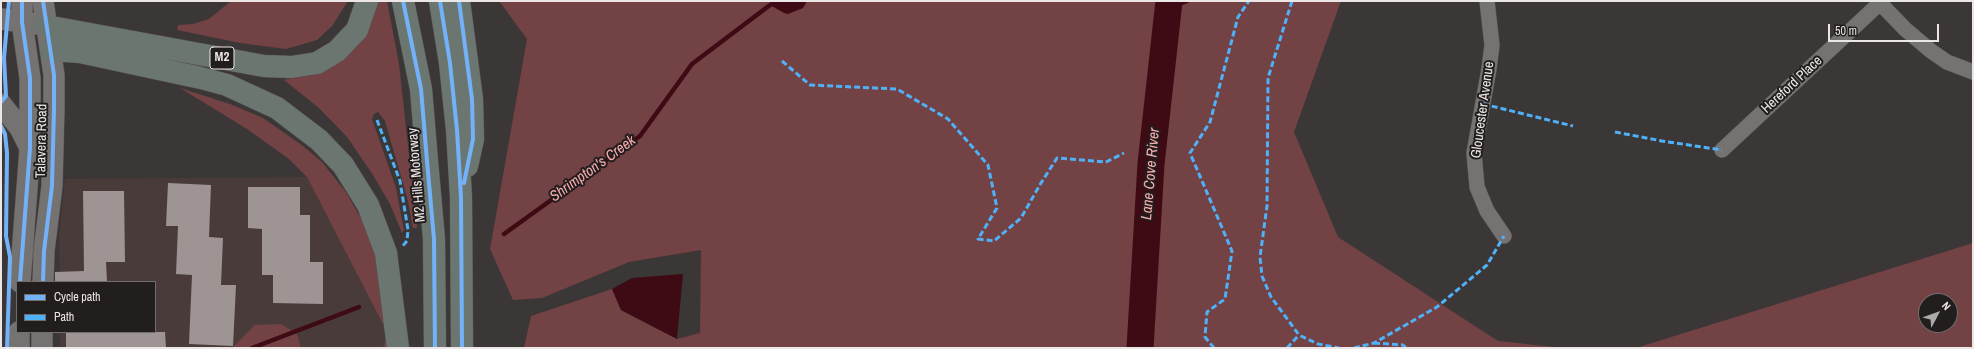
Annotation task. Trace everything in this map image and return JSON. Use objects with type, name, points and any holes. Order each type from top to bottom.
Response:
[{"type":"highway","name":"M2","points":[[46,26],[264,66],[291,67],[316,63],[337,51],[357,30],[367,1]]},
{"type":"highway","name":"M2 Hills Motorway","points":[[403,1],[421,90],[434,239],[435,348]]},
{"type":"highway","points":[[440,1],[450,64],[461,197],[462,348]]},
{"type":"highway","points":[[459,1],[472,99],[473,139],[461,197]]},
{"type":"highway","points":[[51,50],[80,52],[227,85],[278,108],[319,140],[343,165],[368,205],[386,253],[398,348]]},
{"type":"main road","name":"Talavera Road","points":[[20,281],[30,148],[30,78],[22,22],[22,1]]},
{"type":"main road","name":"Talavera Road","points":[[43,1],[51,50],[54,88],[53,179],[43,281]]},
{"type":"main road","points":[[1,19],[46,26]]},
{"type":"main road","points":[[26,50],[51,50]]},
{"type":"main road","points":[[1,104],[20,128],[30,148]]},
{"type":"main road","points":[[19,333],[19,348]]},
{"type":"main road","points":[[42,333],[42,348]]},
{"type":"street","name":"Gloucester Avenue","points":[[1487,1],[1492,45],[1474,153],[1477,187],[1488,211],[1504,236]]},
{"type":"street","points":[[1879,2],[1905,29],[1931,51],[1947,62],[1973,72]]},
{"type":"street","name":"Hereford Place","points":[[1722,150],[1879,2]]},
{"type":"shaded area","points":[[231,1],[348,1],[332,26],[317,40],[286,49],[240,43],[177,30],[178,25],[193,24],[209,19]]},
{"type":"shaded area","points":[[378,1],[387,1],[399,64],[417,228],[413,228],[407,197],[385,121],[378,112],[374,114],[372,119],[396,188],[404,230],[402,233],[390,204],[373,175],[347,137],[319,108],[284,80],[305,75],[371,22]]},
{"type":"shaded area","points":[[499,1],[1341,1],[1294,132],[1338,237],[1498,341],[1564,348],[524,348],[531,316],[612,289],[621,310],[677,339],[700,333],[701,250],[629,262],[542,298],[513,300],[490,249],[527,39]]},
{"type":"shaded area","points":[[770,1],[807,1],[803,8],[788,14],[770,5]]},
{"type":"shaded area","points":[[180,88],[230,104],[263,118],[303,146],[322,162],[345,191],[364,223],[376,255],[392,348],[383,348],[388,334],[307,177],[289,159],[247,129]]},
{"type":"shaded area","points":[[307,177],[388,334],[383,348],[60,348],[60,333],[156,333],[156,281],[60,281],[59,237],[65,179]]},
{"type":"shaded area","points":[[1973,243],[1973,348],[1636,348]]},
{"type":"shaded area","points":[[683,274],[677,339],[621,310],[612,289],[632,278]]},
{"type":"shaded area","points":[[281,324],[297,334],[301,348],[232,348],[255,325]]},
{"type":"building","points":[[168,183],[211,185],[209,237],[223,238],[221,285],[236,285],[233,346],[189,344],[192,275],[176,274],[178,226],[166,226]]},
{"type":"building","points":[[248,187],[300,187],[300,215],[310,215],[310,262],[323,262],[323,304],[273,303],[273,275],[262,275],[262,229],[248,228]]},
{"type":"building","points":[[83,191],[124,191],[125,262],[106,262],[107,281],[55,281],[55,272],[84,271]]},
{"type":"building","points":[[165,332],[166,348],[66,348],[66,333]]},
{"type":"waterway","name":"Shrimpton's Creek","points":[[504,234],[640,136],[692,64],[770,5],[780,1]]},
{"type":"waterway","name":"Lane Cove River","points":[[1140,348],[1151,164],[1169,1]]},
{"type":"waterway","points":[[1169,8],[1187,1]]},
{"type":"waterway","points":[[252,348],[359,307]]},
{"type":"marked path","points":[[1214,348],[1205,337],[1207,312],[1225,299],[1232,251],[1190,153],[1210,122],[1238,17],[1249,1]]},
{"type":"marked path","points":[[1292,1],[1268,78],[1267,206],[1260,257],[1262,276],[1271,297],[1299,335],[1318,344],[1339,348]]},
{"type":"marked path","points":[[782,61],[810,85],[897,89],[948,119],[988,165],[997,208],[978,239],[994,241],[1021,218],[1057,158],[1106,162],[1124,153]]},
{"type":"marked path","points":[[1483,104],[1573,126]]},
{"type":"marked path","points":[[377,120],[400,181],[408,230],[407,241],[401,248]]},
{"type":"marked path","points":[[1615,132],[1722,150]]},
{"type":"marked path","points":[[1354,348],[1374,343],[1437,307],[1487,265],[1504,236]]},
{"type":"marked path","points":[[1287,348],[1299,335]]},
{"type":"marked path","points":[[1374,343],[1403,345],[1406,348]]},
{"type":"cycle path","points":[[1,102],[6,96],[4,58],[9,1]]},
{"type":"cycle path","points":[[20,281],[30,148],[30,78],[22,22],[22,1]]},
{"type":"cycle path","points":[[43,1],[54,75],[52,186],[44,251],[43,281]]},
{"type":"cycle path","points":[[403,1],[421,89],[434,239],[435,348]]},
{"type":"cycle path","points":[[440,1],[450,63],[457,130],[461,197],[462,348]]},
{"type":"cycle path","points":[[459,1],[472,99],[473,139],[464,183]]},
{"type":"cycle path","points":[[1,126],[5,134],[7,153],[6,236],[10,257],[7,348]]}]
